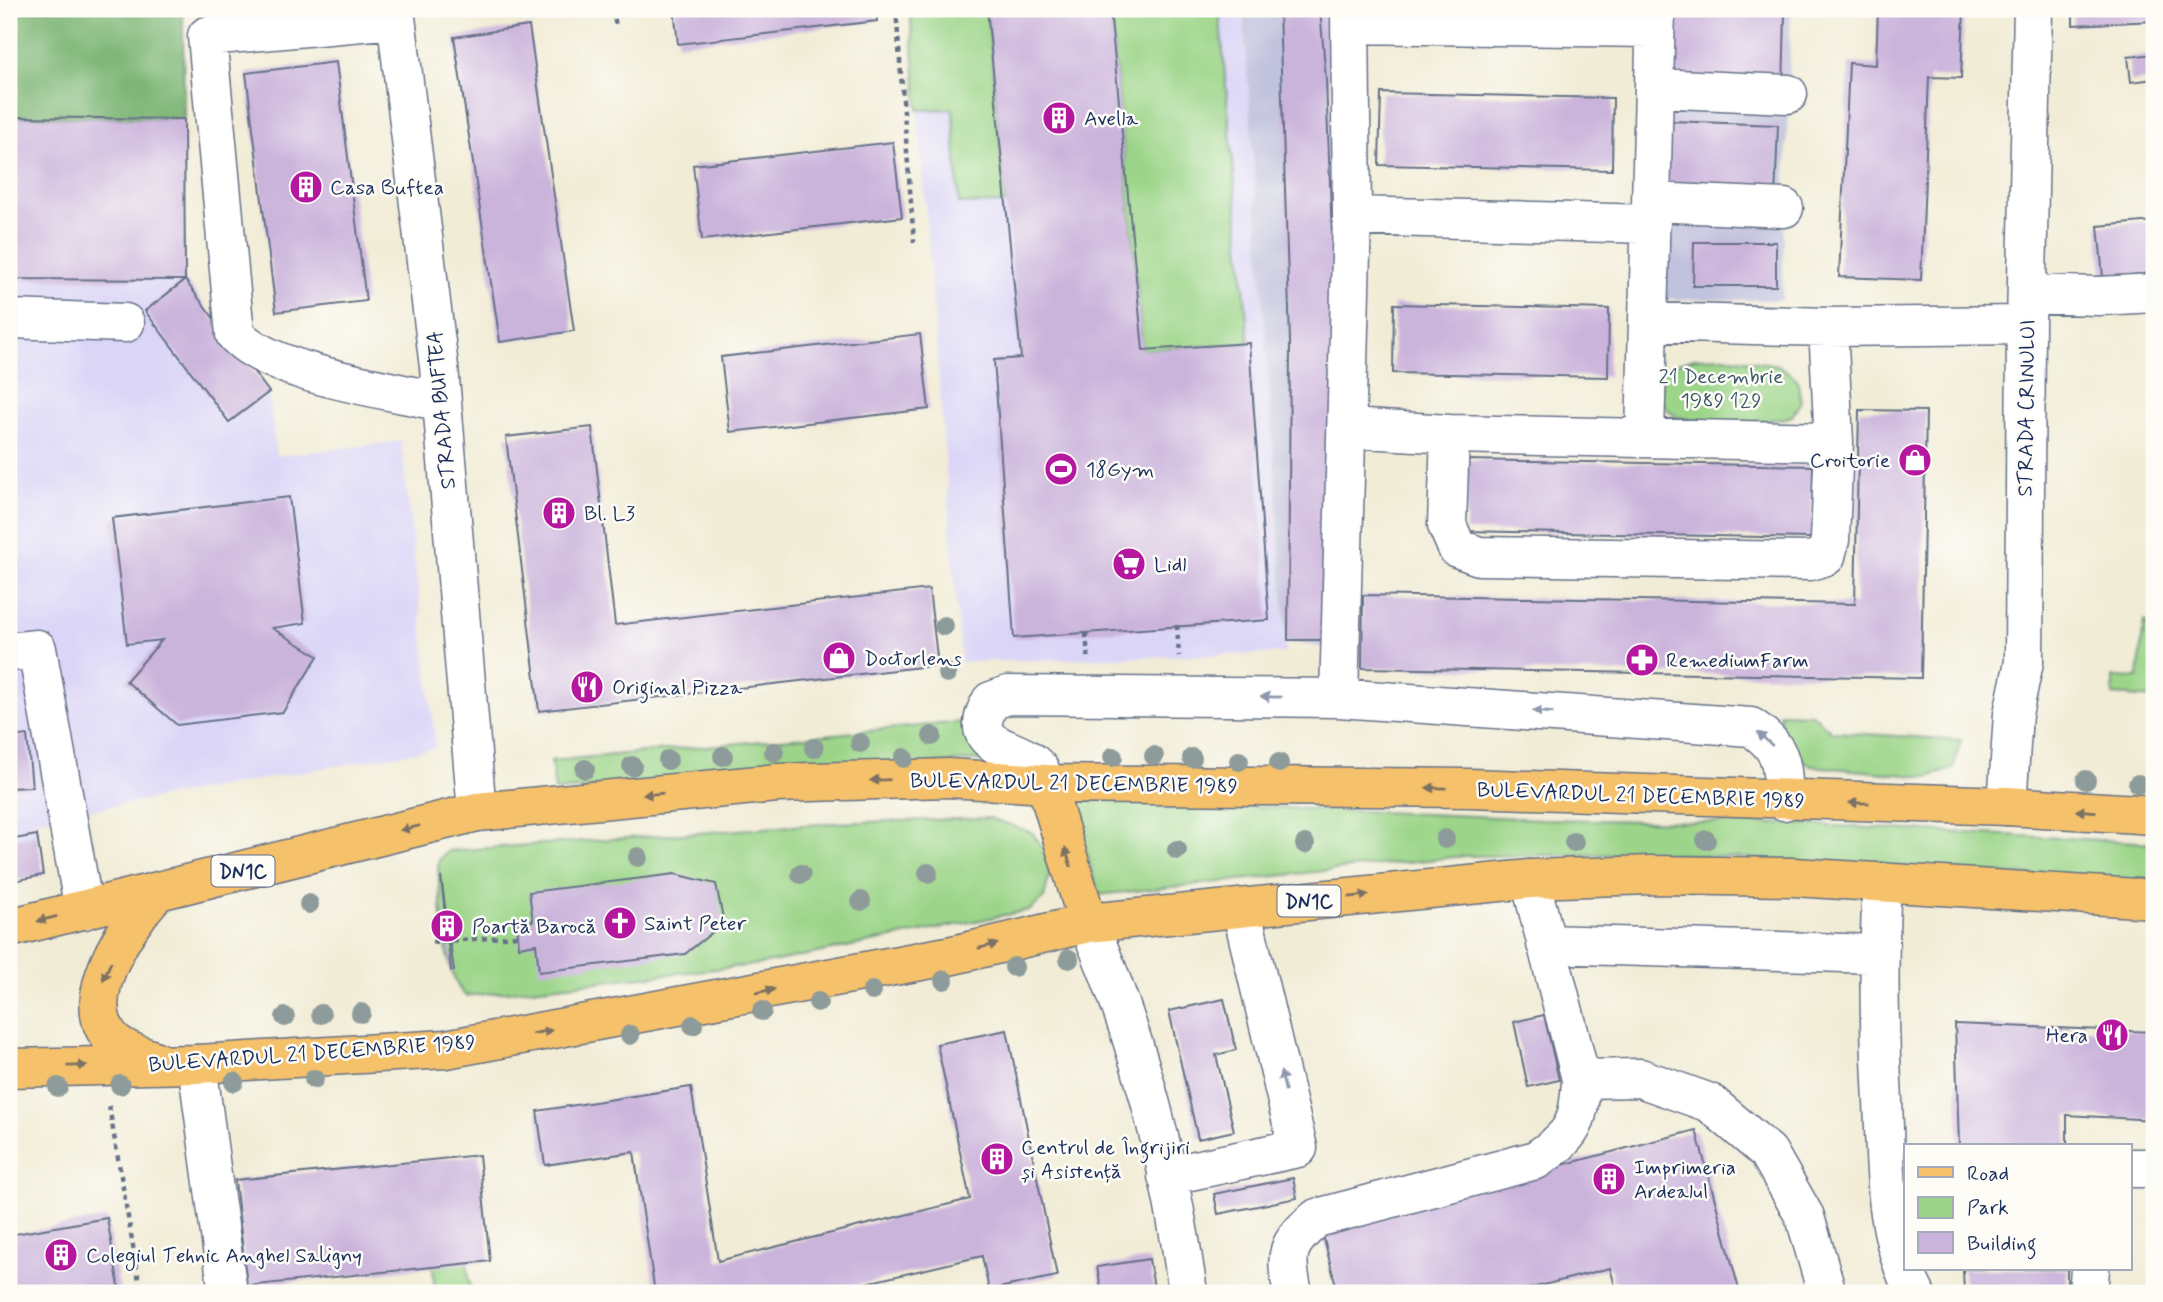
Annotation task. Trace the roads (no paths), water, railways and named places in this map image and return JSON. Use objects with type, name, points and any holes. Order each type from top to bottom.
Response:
[{"type":"main road","name":"BULEVARDUL 21 DECEMBRIE 1989","points":[[9,928],[477,812],[777,783],[948,778],[1046,784],[1470,788],[1783,801],[2007,806],[2154,815]]},
{"type":"main road","points":[[1046,784],[1088,923]]},
{"type":"main road","name":"BULEVARDUL 21 DECEMBRIE 1989","points":[[9,1068],[180,1064],[474,1044],[953,955],[1088,923],[1530,879],[1709,875],[1882,882],[2154,900]]},
{"type":"main road","points":[[156,893],[141,909],[113,956],[102,982],[99,1003],[103,1026],[110,1038],[122,1048],[180,1064]]},
{"type":"street","name":"STRADA CRINULUI","points":[[2007,806],[2013,713],[2024,662],[2033,9]]},
{"type":"street","points":[[395,14],[207,36],[235,334],[247,348],[282,365],[442,402]]},
{"type":"street","name":"STRADA BUFTEA","points":[[395,14],[442,402],[477,812]]},
{"type":"street","points":[[1339,698],[1352,216],[1350,16],[1655,18],[1645,438]]},
{"type":"street","points":[[1654,88],[1788,94]]},
{"type":"street","points":[[1352,216],[1651,213],[1784,208]]},
{"type":"street","points":[[1649,322],[1828,327],[2027,309],[2099,296],[2154,293]]},
{"type":"street","points":[[9,319],[125,323]]},
{"type":"street","points":[[1450,434],[1447,526],[1457,548],[1479,556],[1810,561],[1826,556],[1830,540],[1834,442],[1828,327]]},
{"type":"street","points":[[1348,428],[1450,434],[1834,442]]},
{"type":"street","points":[[9,652],[37,649],[85,910]]},
{"type":"street","points":[[1046,784],[1039,768],[996,746],[984,733],[983,715],[991,701],[1008,695],[1049,694],[1339,698],[1751,727],[1770,740],[1782,760],[1783,801]]},
{"type":"street","points":[[1293,1293],[1288,1267],[1294,1238],[1317,1218],[1536,1160],[1566,1140],[1580,1114],[1581,1079],[1530,879]]},
{"type":"street","points":[[1882,882],[1878,954],[1888,1215],[1905,1275],[1915,1293]]},
{"type":"street","points":[[1167,1177],[1298,1148],[1241,908]]},
{"type":"street","points":[[1088,923],[1117,989],[1167,1177],[1188,1293]]},
{"type":"street","points":[[1546,944],[1878,954]]},
{"type":"street","points":[[180,1064],[228,1293]]},
{"type":"street","points":[[1581,1079],[1640,1079],[1710,1103],[1768,1152],[1805,1217],[1827,1293]]},
{"type":"street","points":[[2132,1168],[2154,1168]]},
{"type":"street","points":[[2088,1293],[2090,1270]]},
{"type":"place","name":"Avella","points":[[1059,118]]},
{"type":"place","name":"Casa Buftea","points":[[306,187]]},
{"type":"place","name":"Croitorie","points":[[1915,460]]},
{"type":"place","name":"18Gym","points":[[1061,469]]},
{"type":"place","name":"Bl. L3","points":[[559,513]]},
{"type":"place","name":"Lidl","points":[[1129,564]]},
{"type":"place","name":"Doctorlens","points":[[839,658]]},
{"type":"place","name":"RemediumFarm","points":[[1642,660]]},
{"type":"place","name":"Original Pizza","points":[[587,687]]},
{"type":"place","name":"Saint Peter","points":[[620,923]]},
{"type":"place","name":"Poartă Barocă","points":[[447,926]]},
{"type":"place","name":"Hera","points":[[2112,1035]]},
{"type":"place","name":"Centrul de Îngrijiri și Asistență","points":[[997,1159]]},
{"type":"place","name":"Imprimeria Ardealul","points":[[1609,1179]]},
{"type":"place","name":"Colegiul Tehnic Anghel Saligny","points":[[61,1255]]},
{"type":"park label","name":"21 Decembrie 1989 129","points":[[1721,388]]}]
